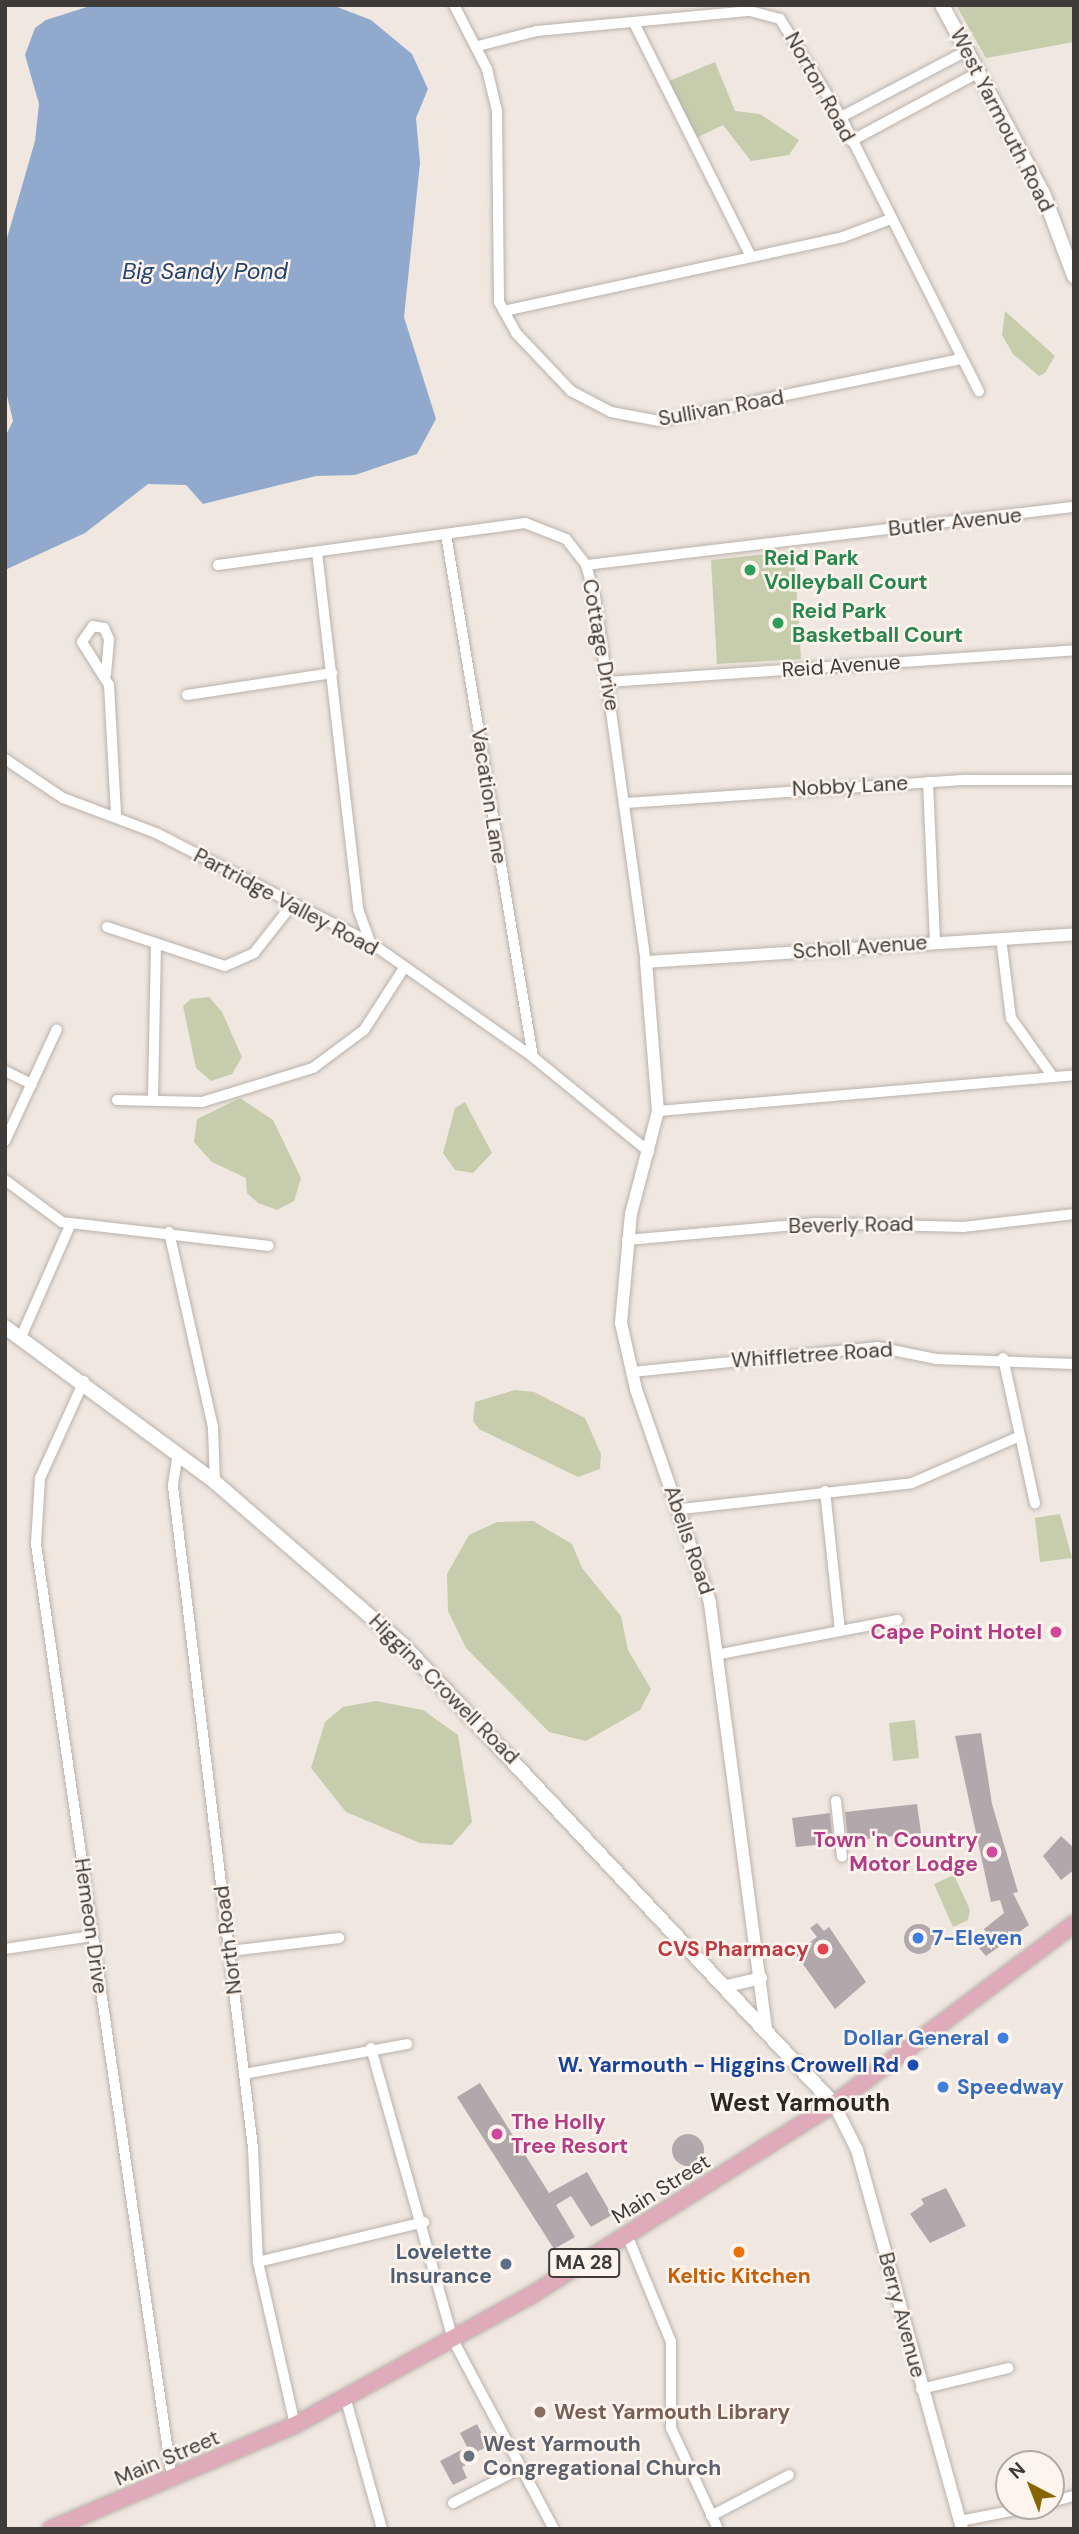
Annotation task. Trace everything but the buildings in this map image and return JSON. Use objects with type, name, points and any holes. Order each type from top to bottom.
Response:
[{"type":"main road","name":"West Yarmouth Road","points":[[942,5],[1043,193],[1074,276]]},
{"type":"main road","name":"Higgins Crowell Road","points":[[5,1327],[84,1381],[215,1482],[444,1684],[834,2104]]},
{"type":"main road","name":"Main Street","points":[[51,2529],[295,2425],[346,2400],[453,2340],[627,2235],[834,2104],[1074,1924]]},
{"type":"street","name":"Sullivan Road","points":[[454,5],[478,46],[497,111],[496,281],[504,311],[516,333],[570,391],[611,412],[659,421],[960,359]]},
{"type":"street","name":"Norton Road","points":[[478,46],[516,33],[635,25],[750,11],[775,16],[795,34],[841,117],[888,220],[979,391]]},
{"type":"street","points":[[635,25],[751,255]]},
{"type":"street","points":[[841,117],[968,50]]},
{"type":"street","points":[[851,141],[979,72]]},
{"type":"street","points":[[504,311],[843,237],[888,220]]},
{"type":"street","name":"Butler Avenue","points":[[586,565],[1074,508]]},
{"type":"street","name":"Cottage Drive","points":[[218,565],[534,524],[566,539],[586,565],[609,682],[646,962],[658,1111]]},
{"type":"street","name":"Vacation Lane","points":[[446,534],[533,1058]]},
{"type":"street","points":[[317,552],[358,909],[371,943]]},
{"type":"street","name":"Reid Avenue","points":[[609,682],[1074,650]]},
{"type":"street","points":[[187,695],[332,673]]},
{"type":"street","points":[[106,674],[116,816]]},
{"type":"street","name":"Partridge Valley Road","points":[[5,759],[64,798],[116,816],[291,906],[371,943],[533,1058],[649,1152]]},
{"type":"street","name":"Nobby Lane","points":[[626,803],[928,782],[1074,780]]},
{"type":"street","points":[[928,782],[935,942]]},
{"type":"street","points":[[107,927],[156,948],[210,964],[242,963],[291,906]]},
{"type":"street","name":"Scholl Avenue","points":[[646,962],[1074,934]]},
{"type":"street","points":[[1001,938],[1011,1018],[1053,1077]]},
{"type":"street","points":[[153,1100],[156,948]]},
{"type":"street","points":[[117,1100],[153,1100],[177,1104],[231,1096],[334,1058],[364,1030],[404,968]]},
{"type":"street","points":[[5,1141],[57,1029]]},
{"type":"street","points":[[5,1071],[32,1084]]},
{"type":"street","points":[[658,1111],[1074,1074]]},
{"type":"street","name":"Abells Road","points":[[658,1111],[649,1152],[637,1178],[627,1240],[621,1323],[632,1372],[682,1509],[721,1654],[766,2029]]},
{"type":"street","points":[[5,1180],[71,1223],[269,1245]]},
{"type":"street","name":"Beverly Road","points":[[627,1240],[817,1223],[973,1226],[1074,1214]]},
{"type":"street","points":[[22,1337],[71,1223]]},
{"type":"street","points":[[169,1232],[214,1428],[215,1482]]},
{"type":"street","name":"Whiffletree Road","points":[[632,1372],[877,1347],[936,1359],[1003,1358],[1074,1364]]},
{"type":"street","points":[[1003,1358],[1018,1437],[1035,1504]]},
{"type":"street","name":"Hemeon Drive","points":[[84,1381],[48,1453],[34,1519],[172,2479]]},
{"type":"street","points":[[682,1509],[912,1483],[1018,1437]]},
{"type":"street","name":"North Road","points":[[178,1453],[173,1486],[244,2074],[258,2262],[295,2425]]},
{"type":"street","points":[[825,1491],[839,1632]]},
{"type":"street","points":[[721,1654],[898,1620]]},
{"type":"street","points":[[836,1801],[842,1857]]},
{"type":"street","points":[[5,1949],[92,1936]]},
{"type":"street","points":[[230,1951],[339,1938]]},
{"type":"street","points":[[727,1986],[761,1978]]},
{"type":"street","points":[[244,2074],[371,2048],[407,2044]]},
{"type":"street","points":[[371,2048],[424,2222],[453,2340],[554,2529]]},
{"type":"street","name":"Berry Avenue","points":[[834,2104],[857,2150],[921,2389],[961,2525]]},
{"type":"street","points":[[258,2262],[424,2222]]},
{"type":"street","points":[[627,2235],[671,2342],[671,2428],[718,2529]]},
{"type":"street","points":[[921,2389],[1009,2368]]},
{"type":"street","points":[[346,2400],[382,2529]]},
{"type":"street","points":[[453,2503],[521,2468]]},
{"type":"street","points":[[711,2516],[789,2475]]},
{"type":"street","points":[[961,2525],[995,2516]]},
{"type":"green space","points":[[956,5],[1074,5],[1074,42],[986,58]]},
{"type":"green space","points":[[715,62],[735,111],[760,114],[799,140],[789,155],[751,161],[723,125],[694,139],[669,81]]},
{"type":"green space","points":[[1005,311],[1055,356],[1045,373],[1039,376],[1013,354],[1002,335]]},
{"type":"green space","points":[[794,551],[801,659],[717,664],[711,560]]},
{"type":"green space","points":[[209,997],[222,1012],[242,1057],[232,1074],[211,1081],[196,1068],[183,1006],[191,999]]},
{"type":"green space","points":[[240,1098],[273,1120],[301,1178],[294,1201],[277,1210],[258,1203],[247,1193],[246,1178],[212,1162],[194,1142],[197,1119]]},
{"type":"green space","points":[[465,1102],[492,1153],[473,1173],[455,1170],[443,1153],[455,1108]]},
{"type":"green space","points":[[515,1390],[534,1392],[585,1418],[601,1454],[600,1469],[578,1477],[479,1429],[473,1421],[475,1402]]},
{"type":"green space","points":[[1060,1514],[1072,1558],[1040,1562],[1035,1518]]},
{"type":"green space","points":[[533,1521],[572,1544],[582,1568],[621,1616],[628,1650],[651,1689],[640,1710],[586,1741],[549,1732],[466,1648],[448,1611],[447,1574],[469,1535],[497,1522]]},
{"type":"green space","points":[[376,1701],[423,1710],[458,1735],[472,1822],[452,1845],[420,1843],[346,1812],[311,1768],[325,1722],[343,1707]]},
{"type":"green space","points":[[915,1720],[919,1758],[893,1761],[889,1723]]},
{"type":"green space","points":[[954,1875],[970,1910],[968,1920],[953,1927],[934,1884]]},
{"type":"water","name":"Big Sandy Pond","points":[[93,5],[332,5],[371,20],[412,54],[428,89],[416,118],[420,163],[404,317],[436,419],[417,454],[355,475],[316,476],[203,504],[186,485],[148,484],[85,533],[7,569],[5,437],[13,421],[5,387],[5,245],[35,141],[39,104],[25,55],[35,28],[46,20]]},
{"type":"place","name":"Reid Park Volleyball Court","points":[[750,570]]},
{"type":"place","name":"Reid Park Basketball Court","points":[[778,623]]},
{"type":"place","name":"Cape Point Hotel","points":[[1056,1632]]},
{"type":"place","name":"Town 'n Country Motor Lodge","points":[[992,1852]]},
{"type":"place","name":"7-Eleven","points":[[918,1938]]},
{"type":"place","name":"CVS Pharmacy","points":[[823,1949]]},
{"type":"place","name":"Dollar General","points":[[1003,2038]]},
{"type":"place","name":"W. Yarmouth - Higgins Crowell Rd","points":[[913,2065]]},
{"type":"place","name":"Speedway","points":[[943,2087]]},
{"type":"place","name":"The Holly Tree Resort","points":[[497,2134]]},
{"type":"place","name":"Keltic Kitchen","points":[[739,2252]]},
{"type":"place","name":"Lovelette Insurance","points":[[506,2264]]},
{"type":"place","name":"West Yarmouth Library","points":[[540,2412]]},
{"type":"place","name":"West Yarmouth Congregational Church","points":[[469,2456]]},
{"type":"district","name":"West Yarmouth","points":[[800,2103]]}]
